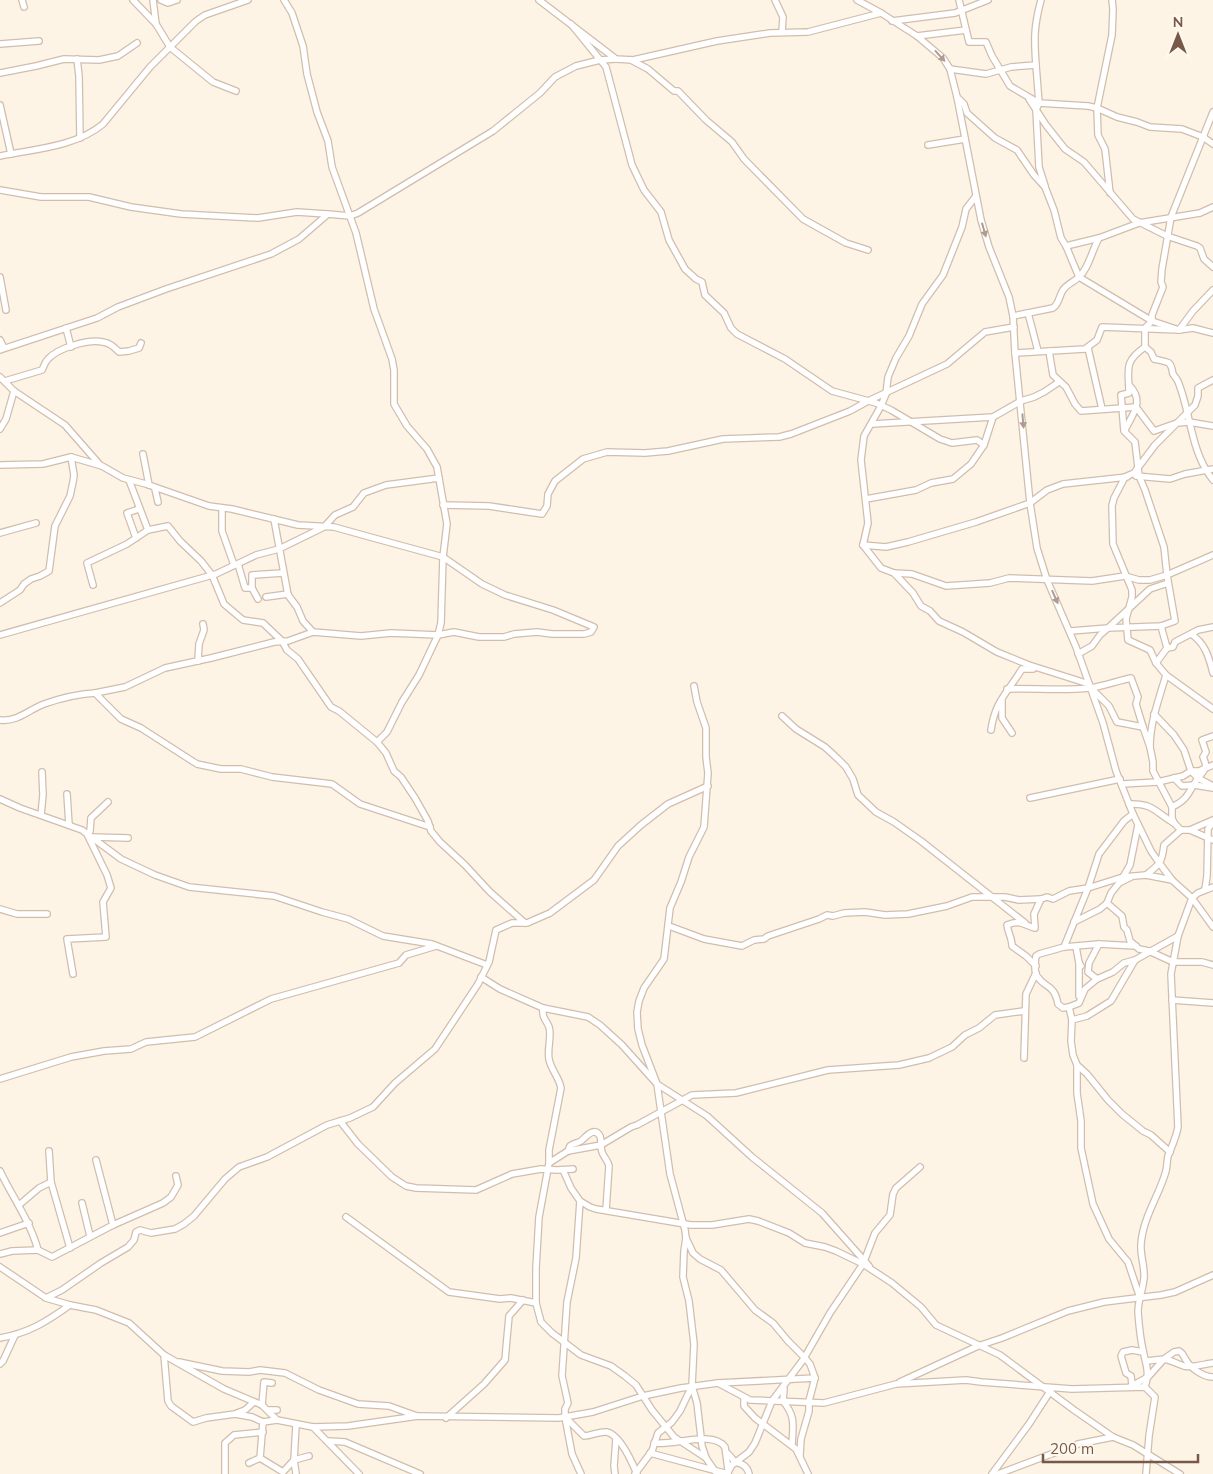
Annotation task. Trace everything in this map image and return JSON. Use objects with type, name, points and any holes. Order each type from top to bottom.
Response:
[{"type":"street","points":[[22,0],[24,7]]},
{"type":"street","points":[[133,0],[156,24],[170,47],[213,82],[236,91]]},
{"type":"street","points":[[152,0],[156,24]]},
{"type":"street","points":[[161,0],[168,3],[177,0]]},
{"type":"street","points":[[0,156],[61,144],[94,131],[103,124],[150,67],[196,20],[248,0]]},
{"type":"street","points":[[284,0],[292,13],[303,46],[317,112],[328,141],[332,167],[361,250],[374,309],[392,359],[394,370],[394,404],[407,426],[427,449],[437,467],[446,524],[441,623],[438,635],[419,675],[402,702],[387,732],[377,742]]},
{"type":"street","points":[[539,0],[616,59]]},
{"type":"street","points":[[775,0],[783,17],[782,32]]},
{"type":"street","points":[[857,0],[865,2],[917,36],[943,58],[950,69],[981,220],[989,247],[1009,297],[1013,316],[1030,503],[1037,548],[1047,580],[1070,631],[1090,686],[1133,814],[1151,851],[1160,864],[1172,880],[1192,898],[1213,927]]},
{"type":"street","points":[[959,0],[965,18],[969,42],[986,42],[1010,86],[1026,96],[1039,103],[1088,106],[1117,117],[1150,126],[1182,129],[1203,137],[1213,144]]},
{"type":"street","points":[[892,21],[955,13],[988,0]]},
{"type":"street","points":[[1041,0],[1033,36],[1039,103],[1036,110],[1039,167],[1054,210],[1060,238],[1066,246],[1079,277],[1152,321],[1179,330]]},
{"type":"street","points":[[1110,193],[1106,148],[1098,135],[1096,108],[1112,35],[1112,0]]},
{"type":"street","points":[[0,190],[41,197],[89,197],[131,207],[181,214],[258,218],[297,212],[350,216],[392,194],[493,131],[539,94],[556,77],[576,66],[600,60],[629,59],[770,32],[808,32],[882,13]]},
{"type":"street","points":[[571,24],[606,67],[632,165],[644,190],[661,212],[669,240],[685,269],[696,280],[702,282],[705,295],[724,312],[730,328],[742,338],[785,359],[832,391],[881,406],[940,439],[952,443],[977,440],[984,445]]},
{"type":"street","points":[[917,36],[966,30]]},
{"type":"street","points":[[0,44],[39,42]]},
{"type":"street","points":[[0,73],[64,59],[99,60],[118,56],[138,43]]},
{"type":"street","points":[[76,59],[79,76],[80,138]]},
{"type":"street","points":[[629,59],[648,69],[674,91],[678,91],[706,120],[732,142],[744,159],[803,219],[846,243],[868,250]]},
{"type":"street","points":[[950,69],[986,74],[1001,69],[1036,65]]},
{"type":"street","points":[[1026,96],[1065,149],[1084,162],[1133,219],[1167,236],[1197,246],[1200,248],[1204,259],[1213,267]]},
{"type":"street","points":[[957,97],[964,104],[967,113],[995,138],[1017,150],[1034,175],[1045,187]]},
{"type":"street","points":[[0,105],[11,154]]},
{"type":"street","points":[[1145,347],[1145,328],[1152,321],[1152,315],[1163,287],[1161,282],[1162,269],[1171,217],[1213,112]]},
{"type":"street","points":[[928,145],[965,139]]},
{"type":"street","points":[[863,545],[868,523],[862,477],[864,436],[872,424],[886,394],[888,377],[896,358],[909,336],[922,304],[943,275],[962,227],[966,209],[976,196]]},
{"type":"street","points":[[1066,246],[1099,238],[1141,223],[1200,213],[1213,207]]},
{"type":"street","points":[[0,340],[2,349],[97,318],[118,307],[166,289],[271,254],[299,239],[328,214]]},
{"type":"street","points":[[1013,316],[1057,305],[1064,290],[1079,277],[1089,261],[1099,238]]},
{"type":"street","points":[[0,277],[6,310]]},
{"type":"street","points":[[1179,330],[1192,311],[1213,290]]},
{"type":"street","points":[[1028,313],[1038,351]]},
{"type":"street","points":[[443,505],[490,506],[542,514],[547,506],[548,494],[556,481],[583,459],[608,452],[645,453],[668,451],[723,439],[779,437],[802,430],[841,415],[947,364],[985,332],[1014,327]]},
{"type":"street","points":[[1015,353],[1088,348],[1097,340],[1102,327],[1179,330],[1193,328],[1213,333]]},
{"type":"street","points":[[66,328],[71,346]]},
{"type":"street","points":[[2,379],[42,370],[48,359],[71,346],[102,342],[112,345],[119,352],[139,348],[141,343]]},
{"type":"street","points":[[1070,631],[1162,626],[1175,620],[1164,547],[1139,476],[1135,442],[1124,431],[1121,409],[1121,395],[1129,393],[1127,366],[1137,352],[1145,347]]},
{"type":"street","points":[[1145,347],[1151,352],[1154,359],[1171,365],[1173,374],[1179,382],[1189,422],[1205,470],[1213,480]]},
{"type":"street","points":[[1088,348],[1102,409]]},
{"type":"street","points":[[1049,351],[1053,375],[1066,387],[1075,404],[1081,410],[1136,407]]},
{"type":"street","points":[[2,379],[14,391],[65,425],[100,465]]},
{"type":"street","points":[[1213,380],[1198,388],[1196,405],[1155,444],[1134,472],[1125,477],[1112,506],[1113,544],[1132,590],[1126,619],[1128,640],[1150,650],[1156,663],[1166,675],[1213,709]]},
{"type":"street","points":[[872,424],[993,417],[1021,401],[1034,397],[1059,382]]},
{"type":"street","points":[[1124,431],[1136,407],[1138,398],[1135,391],[1129,385]]},
{"type":"street","points":[[0,429],[6,419],[14,391]]},
{"type":"street","points":[[1136,407],[1154,431],[1177,423],[1189,422],[1213,426]]},
{"type":"street","points":[[866,499],[916,490],[931,483],[953,479],[971,464],[984,445],[993,417]]},
{"type":"street","points":[[143,454],[158,502]]},
{"type":"street","points":[[0,603],[20,590],[31,579],[49,571],[55,526],[70,496],[73,482],[71,457]]},
{"type":"street","points":[[0,465],[43,464],[71,457],[100,465],[129,480],[209,506],[232,509],[298,525],[334,527],[443,557],[482,584],[505,595],[553,610],[594,627],[591,632],[584,634],[537,632],[504,637],[479,637],[454,632],[438,635],[391,633],[361,636],[313,632],[288,641],[274,642],[165,668],[125,687],[79,694],[44,704],[11,721],[0,720]]},
{"type":"street","points":[[863,545],[886,547],[976,522],[1030,503],[1047,490],[1063,484],[1139,476],[1170,479],[1213,469]]},
{"type":"street","points":[[0,635],[212,575],[256,555],[279,549],[324,526],[335,515],[353,507],[364,493],[386,485],[439,478]]},
{"type":"street","points":[[129,480],[148,530]]},
{"type":"street","points":[[222,508],[222,531],[245,588],[252,588]]},
{"type":"street","points":[[136,538],[127,514],[139,509]]},
{"type":"street","points":[[274,519],[288,594],[303,621],[313,632]]},
{"type":"street","points":[[0,533],[36,523]]},
{"type":"street","points":[[93,585],[87,563],[148,530],[168,526],[212,575],[224,604],[243,620],[263,622],[298,659],[331,707],[339,711],[377,742],[386,753],[394,771],[401,777],[418,804],[431,831],[485,887],[525,924]]},
{"type":"street","points":[[863,545],[881,568],[894,573],[912,574],[946,586],[990,583],[1009,578],[1092,581],[1125,576],[1139,580],[1150,580],[1167,575],[1213,555]]},
{"type":"street","points":[[258,599],[252,588],[252,575],[283,573]]},
{"type":"street","points":[[894,573],[914,593],[921,606],[930,611],[939,621],[964,632],[997,652],[1090,686],[1109,706],[1117,722],[1143,727]]},
{"type":"street","points":[[1078,654],[1092,646],[1100,635],[1150,589],[1168,583]]},
{"type":"street","points":[[266,597],[288,594]]},
{"type":"street","points":[[198,661],[199,644],[204,630],[203,624]]},
{"type":"street","points":[[1162,626],[1167,648]]},
{"type":"street","points":[[1156,663],[1167,648],[1173,647],[1175,642],[1198,630],[1213,627]]},
{"type":"street","points":[[1191,634],[1206,650],[1213,672]]},
{"type":"street","points":[[1206,650],[1213,653]]},
{"type":"street","points":[[991,730],[993,717],[1002,697],[1022,669],[1042,668]]},
{"type":"street","points":[[1150,747],[1150,731],[1166,675]]},
{"type":"street","points":[[1007,688],[1107,685],[1131,678],[1138,696],[1136,704],[1150,747],[1153,771],[1172,806],[1174,823]]},
{"type":"street","points":[[694,686],[697,702],[706,728],[708,786],[704,827],[689,857],[670,908],[664,959],[644,988],[637,1012],[638,1029],[642,1045],[657,1084],[670,1174],[684,1224],[686,1238],[683,1277],[690,1300],[694,1344],[692,1386],[697,1403],[700,1440],[706,1458],[716,1472]]},
{"type":"street","points":[[95,693],[121,719],[141,728],[197,764],[221,769],[241,769],[272,777],[332,784],[360,804],[430,826]]},
{"type":"street","points":[[1002,697],[1002,718],[1012,733]]},
{"type":"street","points":[[1154,714],[1174,735],[1184,750],[1191,771],[1198,778],[1213,787]]},
{"type":"street","points":[[782,716],[796,729],[825,747],[838,759],[853,779],[858,795],[876,812],[921,841],[966,878],[1025,923],[1035,928],[1034,914],[1041,899]]},
{"type":"street","points":[[1172,806],[1180,803],[1188,796],[1205,768],[1206,764],[1202,757],[1206,752],[1202,740],[1213,736]]},
{"type":"street","points":[[1030,798],[1121,781],[1158,782],[1213,766]]},
{"type":"street","points":[[41,815],[43,795],[42,772]]},
{"type":"street","points":[[1174,778],[1182,786],[1213,787]]},
{"type":"street","points":[[46,1298],[62,1290],[128,1247],[134,1240],[136,1232],[140,1230],[151,1233],[160,1232],[175,1229],[184,1224],[194,1216],[225,1179],[239,1167],[267,1157],[327,1125],[373,1107],[395,1083],[435,1049],[481,978],[487,965],[496,930],[512,923],[525,924],[550,913],[586,888],[594,880],[618,846],[632,832],[668,804],[708,786]]},
{"type":"street","points":[[68,794],[69,825]]},
{"type":"street","points":[[0,798],[69,825],[89,835],[121,859],[155,875],[189,887],[274,896],[348,919],[383,936],[436,946],[487,965]]},
{"type":"street","points":[[74,974],[67,939],[106,937],[103,902],[111,888],[108,875],[89,835],[91,818],[108,802]]},
{"type":"street","points":[[1130,804],[1140,803],[1152,807],[1181,830]]},
{"type":"street","points":[[1064,948],[1088,888],[1099,854],[1124,821],[1133,814]]},
{"type":"street","points":[[1123,877],[1130,865],[1132,848],[1138,827],[1137,822]]},
{"type":"street","points":[[1146,875],[1160,864],[1164,855],[1164,845],[1181,830],[1190,830],[1213,822]]},
{"type":"street","points":[[1205,889],[1211,839],[1208,829],[1213,822]]},
{"type":"street","points":[[1190,830],[1211,839]]},
{"type":"street","points":[[89,835],[128,838]]},
{"type":"street","points":[[669,926],[704,939],[742,946],[754,940],[764,939],[828,915],[833,916],[844,912],[865,912],[885,915],[908,914],[947,906],[972,897],[1005,897],[1019,900],[1047,897],[1053,899],[1069,891],[1088,888],[1123,877],[1146,875],[1172,880]]},
{"type":"street","points":[[1074,922],[1100,909],[1107,903],[1120,883],[1131,877]]},
{"type":"street","points":[[1145,1387],[1148,1377],[1147,1361],[1143,1352],[1138,1312],[1144,1278],[1140,1254],[1142,1232],[1166,1170],[1178,1127],[1171,974],[1178,936],[1192,898],[1205,889],[1213,887]]},
{"type":"street","points":[[1107,903],[1122,916],[1128,937],[1143,951],[1149,951],[1173,962],[1202,962],[1213,965]]},
{"type":"street","points":[[0,909],[17,914],[47,914]]},
{"type":"street","points":[[1025,923],[1018,922],[1007,925],[1008,935],[1012,940],[1012,946],[1026,956],[1036,970]]},
{"type":"street","points":[[1136,946],[1099,944],[1064,948],[1036,956],[1037,977],[1052,989],[1058,1004],[1063,1008],[1069,1007],[1079,1003],[1085,989],[1096,979],[1114,972],[1124,963],[1135,960],[1178,936]]},
{"type":"street","points":[[1088,972],[1089,963],[1099,944]]},
{"type":"street","points":[[0,1079],[71,1057],[104,1051],[131,1049],[146,1042],[195,1037],[271,999],[399,963],[406,955],[436,946]]},
{"type":"street","points":[[1076,947],[1079,964],[1079,1003]]},
{"type":"street","points":[[1072,1020],[1087,1016],[1111,1001],[1135,960]]},
{"type":"street","points":[[1079,964],[1096,979]]},
{"type":"street","points":[[1024,1058],[1026,994],[1036,970]]},
{"type":"street","points":[[481,978],[500,989],[543,1008],[588,1017],[600,1025],[657,1084],[707,1116],[752,1157],[822,1213],[864,1262],[915,1301],[936,1325],[1008,1360],[1022,1373],[1049,1389],[1074,1410],[1114,1437],[1147,1453],[1180,1474]]},
{"type":"street","points":[[1172,1000],[1213,1003]]},
{"type":"street","points":[[1069,1007],[1072,1020],[1072,1048],[1077,1065],[1081,1148],[1090,1195],[1109,1238],[1128,1262],[1139,1298]]},
{"type":"street","points":[[543,1008],[542,1016],[550,1028],[547,1049],[550,1065],[559,1080],[561,1088],[549,1150],[548,1178],[539,1217],[535,1283],[536,1303],[541,1322],[564,1344],[581,1355],[611,1366],[636,1385],[665,1428],[681,1442],[706,1458]]},
{"type":"street","points":[[340,1121],[358,1144],[392,1177],[411,1187],[476,1190],[505,1176],[541,1169],[568,1151],[601,1145],[692,1095],[736,1093],[828,1070],[880,1067],[929,1058],[952,1047],[965,1035],[980,1028],[995,1015],[1024,1011]]},
{"type":"street","points":[[1077,1065],[1122,1114],[1151,1135],[1170,1152]]},
{"type":"street","points":[[568,1151],[570,1146],[580,1141],[587,1134],[593,1132],[601,1138],[602,1152],[608,1160],[609,1166],[606,1210]]},
{"type":"street","points":[[49,1151],[51,1182],[70,1248]]},
{"type":"street","points":[[96,1160],[113,1225]]},
{"type":"street","points":[[548,1166],[563,1170],[573,1169]]},
{"type":"street","points":[[727,1473],[735,1462],[749,1452],[772,1401],[805,1358],[830,1314],[864,1262],[875,1233],[890,1215],[893,1194],[896,1188],[920,1167]]},
{"type":"street","points":[[563,1170],[571,1188],[580,1201],[590,1207],[691,1226],[749,1220],[758,1221],[789,1234],[804,1243],[825,1247],[864,1262]]},
{"type":"street","points":[[0,1172],[29,1223],[38,1250]]},
{"type":"street","points":[[0,1254],[12,1251],[38,1250],[52,1257],[90,1236],[163,1203],[178,1186],[176,1176]]},
{"type":"street","points":[[19,1205],[40,1188],[51,1182]]},
{"type":"street","points":[[580,1201],[576,1258],[567,1302],[562,1376],[568,1403],[565,1417],[572,1454],[580,1474]]},
{"type":"street","points":[[82,1203],[90,1236]]},
{"type":"street","points":[[346,1216],[449,1292],[500,1299],[511,1298],[536,1303]]},
{"type":"street","points":[[0,1233],[29,1223]]},
{"type":"street","points":[[686,1238],[693,1253],[721,1270],[750,1305],[773,1323],[810,1364],[815,1378],[801,1440],[800,1455]]},
{"type":"street","points":[[0,1267],[46,1298],[96,1310],[129,1323],[164,1355],[224,1389],[262,1405],[276,1420]]},
{"type":"street","points":[[718,1383],[744,1399],[758,1402],[809,1401],[824,1403],[839,1400],[896,1384],[978,1346],[1068,1312],[1104,1302],[1175,1292],[1213,1275]]},
{"type":"street","points":[[446,1418],[484,1384],[505,1360],[509,1316],[523,1300]]},
{"type":"street","points":[[0,1338],[15,1336],[44,1323],[70,1305]]},
{"type":"street","points":[[0,1364],[15,1336]]},
{"type":"street","points":[[1131,1386],[1131,1376],[1126,1372],[1121,1356],[1123,1352],[1132,1350],[1143,1352]]},
{"type":"street","points":[[1131,1386],[1148,1377],[1164,1359],[1179,1351],[1184,1354],[1186,1361],[1204,1376],[1213,1377]]},
{"type":"street","points":[[164,1355],[168,1401],[171,1406],[193,1422],[235,1414],[245,1410],[254,1402]]},
{"type":"street","points":[[1147,1361],[1164,1359],[1184,1366],[1213,1363]]},
{"type":"street","points":[[174,1361],[222,1371],[249,1372],[260,1370],[285,1372],[319,1390],[358,1404],[389,1406],[418,1416]]},
{"type":"street","points":[[235,1414],[252,1417],[263,1422],[276,1420],[313,1427],[342,1426],[418,1416],[446,1418],[565,1417],[595,1412],[643,1396],[692,1386],[718,1383],[787,1382],[815,1378]]},
{"type":"street","points":[[896,1384],[966,1380],[1049,1389],[1145,1387],[1155,1397],[1146,1474]]},
{"type":"street","points":[[262,1405],[264,1382],[272,1383]]},
{"type":"street","points":[[787,1382],[782,1394],[783,1401],[792,1412],[792,1445]]},
{"type":"street","points":[[565,1417],[584,1436],[605,1432],[610,1433],[624,1448],[636,1473],[650,1453],[658,1433],[672,1422],[680,1411],[692,1386]]},
{"type":"street","points":[[992,1474],[1030,1424],[1049,1389]]},
{"type":"street","points":[[744,1399],[744,1406],[747,1410],[792,1445],[800,1455],[808,1474]]},
{"type":"street","points":[[268,1410],[277,1410]]},
{"type":"street","points":[[260,1458],[263,1422]]},
{"type":"street","points":[[296,1425],[294,1460],[296,1474]]},
{"type":"street","points":[[313,1427],[359,1474]]},
{"type":"street","points":[[225,1474],[225,1444],[234,1436],[263,1432]]},
{"type":"street","points":[[998,1474],[1078,1444],[1114,1437]]},
{"type":"street","points":[[615,1474],[616,1439]]},
{"type":"street","points":[[654,1443],[717,1440],[725,1447],[727,1473]]},
{"type":"street","points":[[328,1441],[345,1442],[420,1474]]},
{"type":"street","points":[[650,1453],[716,1472],[727,1473]]},
{"type":"street","points":[[727,1454],[735,1462],[747,1468],[749,1474]]},
{"type":"street","points":[[260,1458],[284,1473],[294,1460],[309,1456]]},
{"type":"street","points":[[249,1463],[260,1458]]}]
